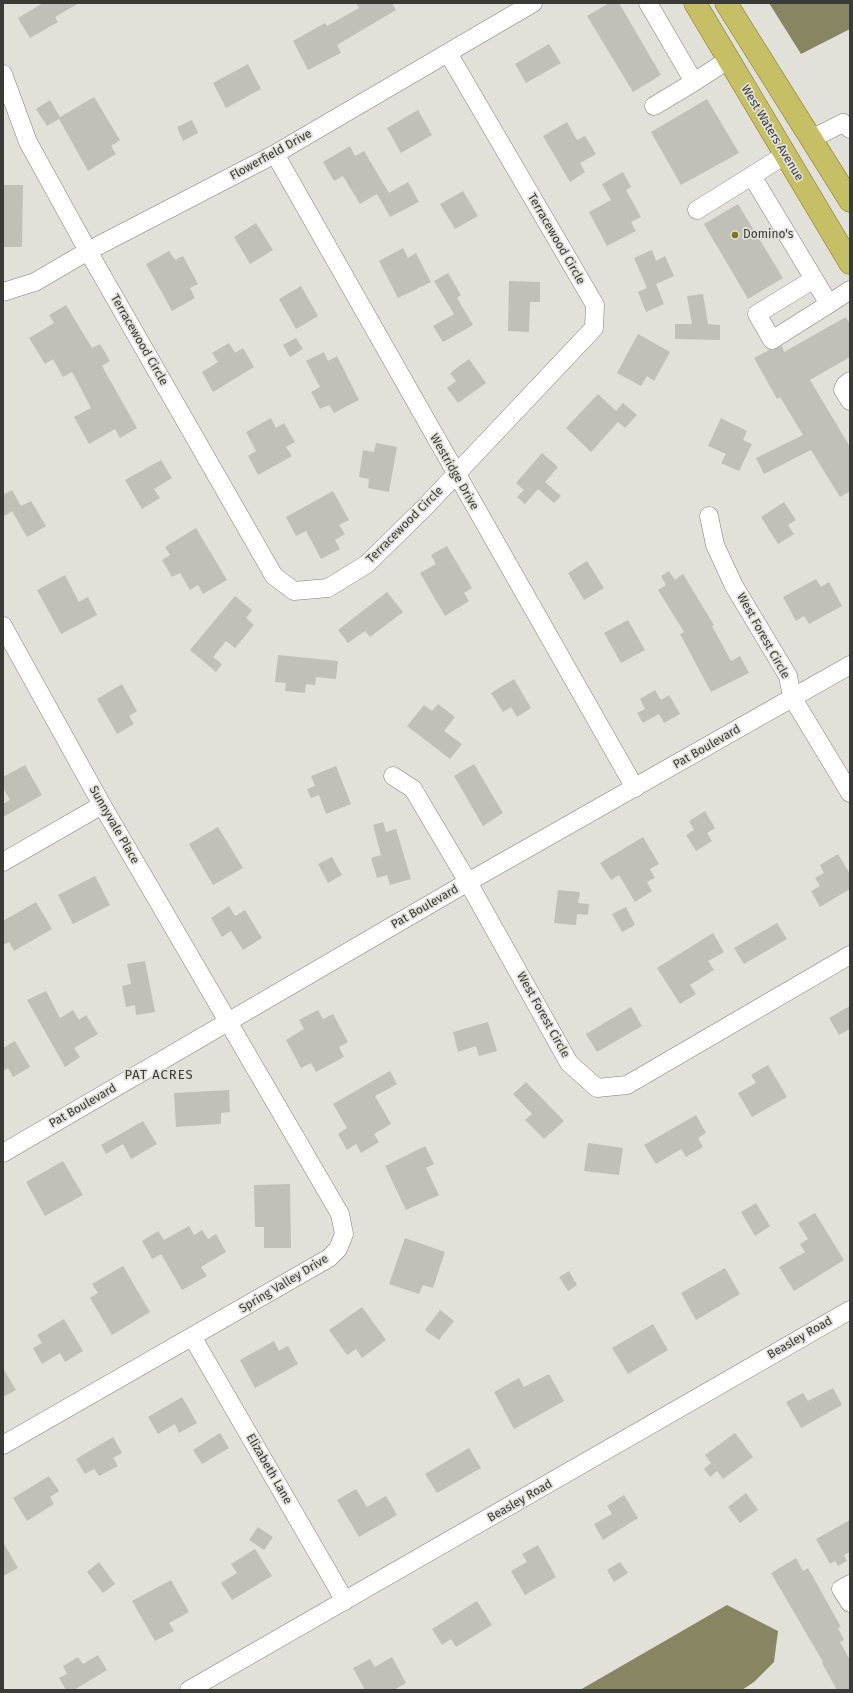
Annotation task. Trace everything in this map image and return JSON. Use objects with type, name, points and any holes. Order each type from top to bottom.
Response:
[{"type":"main road","name":"West Waters Avenue","points":[[695,3],[850,263]]},
{"type":"main road","points":[[714,3],[727,24],[744,32]]},
{"type":"main road","points":[[726,3],[850,201]]},
{"type":"main road","points":[[785,155],[811,139]]},
{"type":"street","name":"Flowerfield Drive","points":[[3,292],[35,282],[88,251],[275,154],[533,3]]},
{"type":"street","points":[[648,3],[694,82]]},
{"type":"street","name":"Terracewood Circle","points":[[3,74],[28,142],[88,251],[274,576],[294,591],[328,588],[367,564],[425,507],[455,473],[594,328],[595,305],[448,53]]},
{"type":"street","points":[[654,106],[728,60]]},
{"type":"street","points":[[811,139],[843,123],[850,129]]},
{"type":"street","name":"Westridge Drive","points":[[275,154],[635,788]]},
{"type":"street","points":[[697,210],[785,155]]},
{"type":"street","points":[[752,176],[829,304]]},
{"type":"street","points":[[814,279],[757,314],[772,340],[850,290]]},
{"type":"street","points":[[850,381],[845,385],[843,390],[850,401]]},
{"type":"street","name":"West Forest Circle","points":[[709,516],[715,545],[734,586],[788,676],[792,697],[850,794]]},
{"type":"street","name":"Sunnyvale Place","points":[[3,626],[102,806],[228,1022]]},
{"type":"street","name":"Pat Boulevard","points":[[3,1153],[468,882],[850,665]]},
{"type":"street","name":"West Forest Circle","points":[[393,776],[413,789],[468,882],[569,1063],[596,1088],[627,1085],[850,955]]},
{"type":"street","points":[[3,862],[102,806]]},
{"type":"street","name":"Spring Valley Drive","points":[[3,1445],[193,1338],[329,1258],[338,1249],[344,1234],[340,1214],[228,1022]]},
{"type":"street","name":"Beasley Road","points":[[189,1690],[850,1310]]},
{"type":"street","name":"Elizabeth Lane","points":[[193,1338],[345,1601]]},
{"type":"street","points":[[850,1584],[841,1589],[850,1603]]},
{"type":"shaded area","points":[[769,3],[850,3],[850,29],[801,54]]},
{"type":"shaded area","points":[[727,1605],[778,1631],[774,1662],[754,1682],[742,1690],[580,1690]]},
{"type":"building","points":[[43,3],[79,3],[55,17],[58,22],[30,38],[18,18]]},
{"type":"building","points":[[356,3],[392,3],[396,10],[337,45],[341,53],[308,70],[293,41],[325,23],[327,26],[359,8]]},
{"type":"building","points":[[609,3],[619,3],[661,75],[633,92],[587,16]]},
{"type":"building","points":[[549,44],[561,63],[526,83],[515,64]]},
{"type":"building","points":[[248,64],[261,89],[226,108],[213,83]]},
{"type":"building","points":[[94,97],[120,140],[111,146],[116,154],[88,171],[59,119],[47,126],[36,109],[50,100],[60,117]]},
{"type":"building","points":[[707,99],[739,153],[681,185],[651,132]]},
{"type":"building","points":[[418,110],[432,135],[401,153],[387,128]]},
{"type":"building","points":[[192,120],[198,133],[183,141],[177,127]]},
{"type":"building","points":[[567,122],[577,140],[585,136],[596,154],[580,163],[585,172],[570,182],[543,136]]},
{"type":"building","points":[[350,146],[355,156],[364,151],[389,193],[408,182],[419,202],[390,217],[377,194],[360,204],[343,176],[334,181],[323,162]]},
{"type":"building","points":[[623,172],[631,187],[626,190],[641,217],[631,222],[636,231],[607,246],[589,212],[611,200],[602,184]]},
{"type":"building","points":[[3,185],[23,185],[22,247],[3,247]]},
{"type":"building","points":[[463,191],[478,216],[455,229],[440,204]]},
{"type":"building","points":[[738,204],[783,278],[748,299],[704,224]]},
{"type":"building","points":[[256,223],[273,250],[250,264],[234,237]]},
{"type":"building","points":[[403,248],[408,258],[416,253],[431,282],[398,298],[379,261]]},
{"type":"building","points":[[652,250],[656,261],[665,256],[674,276],[656,284],[664,304],[646,312],[638,292],[647,288],[634,258]]},
{"type":"building","points":[[169,251],[175,260],[183,256],[198,284],[190,288],[195,298],[172,311],[146,264]]},
{"type":"building","points":[[448,273],[461,295],[457,298],[473,325],[443,342],[433,326],[454,314],[434,281]]},
{"type":"building","points":[[509,281],[540,282],[540,302],[530,302],[529,332],[508,331]]},
{"type":"building","points":[[301,286],[318,316],[296,329],[279,299]]},
{"type":"building","points":[[703,294],[708,324],[720,325],[720,340],[675,339],[675,324],[692,324],[687,296]]},
{"type":"building","points":[[66,305],[92,348],[100,344],[110,361],[102,366],[137,428],[120,438],[115,429],[89,444],[74,417],[91,408],[72,372],[63,377],[53,359],[45,364],[29,338],[54,323],[49,315]]},
{"type":"building","points":[[846,317],[850,324],[850,357],[810,380],[850,447],[850,491],[840,497],[811,450],[764,474],[756,458],[803,435],[780,397],[777,399],[754,358],[769,350],[782,346],[784,352]]},
{"type":"building","points":[[638,334],[670,352],[654,381],[647,376],[641,386],[617,373]]},
{"type":"building","points":[[296,338],[303,349],[290,357],[283,345]]},
{"type":"building","points":[[229,343],[235,353],[243,348],[254,367],[213,392],[202,372],[218,362],[212,353]]},
{"type":"building","points":[[324,352],[328,361],[337,356],[359,400],[334,413],[329,405],[320,409],[311,392],[320,387],[306,361]]},
{"type":"building","points":[[469,359],[486,383],[458,403],[447,388],[456,381],[450,373]]},
{"type":"building","points":[[598,394],[616,411],[623,403],[637,415],[625,428],[618,422],[591,452],[566,428]]},
{"type":"building","points":[[271,418],[276,428],[284,423],[295,442],[286,447],[292,456],[258,475],[248,456],[256,451],[246,432]]},
{"type":"building","points":[[721,418],[747,431],[743,440],[752,444],[739,471],[721,463],[726,454],[708,446]]},
{"type":"building","points":[[376,443],[397,447],[389,492],[368,488],[369,479],[359,477],[363,450],[374,452]]},
{"type":"building","points":[[542,453],[558,467],[545,482],[561,496],[554,503],[538,489],[525,504],[517,497],[524,490],[516,483]]},
{"type":"building","points":[[161,460],[172,478],[154,489],[160,498],[142,509],[125,480]]},
{"type":"building","points":[[12,490],[21,506],[31,501],[46,526],[27,537],[12,511],[3,517],[3,495]]},
{"type":"building","points":[[333,491],[349,520],[339,525],[345,534],[335,540],[340,549],[321,559],[306,531],[296,536],[286,517]]},
{"type":"building","points":[[784,502],[796,520],[788,525],[794,534],[778,544],[761,517]]},
{"type":"building","points":[[196,528],[227,580],[203,594],[198,585],[190,590],[180,573],[172,577],[162,560],[170,555],[165,547]]},
{"type":"building","points":[[447,546],[472,588],[464,593],[469,601],[445,616],[420,573],[436,564],[431,555]]},
{"type":"building","points":[[587,561],[604,588],[584,600],[568,573]]},
{"type":"building","points":[[669,571],[675,580],[683,574],[714,625],[712,626],[731,661],[740,656],[749,673],[711,692],[680,634],[684,632],[658,590],[666,585],[661,576]]},
{"type":"building","points":[[65,575],[79,602],[88,597],[97,615],[61,634],[37,590]]},
{"type":"building","points":[[816,579],[821,587],[829,582],[842,606],[809,624],[804,616],[796,621],[783,597]]},
{"type":"building","points":[[387,592],[403,612],[370,637],[365,631],[348,643],[338,630]]},
{"type":"building","points":[[235,596],[252,610],[246,618],[254,625],[235,648],[226,641],[213,657],[222,664],[216,672],[190,650]]},
{"type":"building","points":[[628,620],[645,650],[621,663],[604,633]]},
{"type":"building","points":[[278,655],[338,661],[336,679],[316,677],[315,685],[306,684],[305,693],[285,691],[286,683],[275,682]]},
{"type":"building","points":[[514,679],[531,708],[517,717],[511,707],[503,712],[491,693]]},
{"type":"building","points":[[122,684],[137,711],[129,716],[134,724],[117,734],[97,699]]},
{"type":"building","points":[[655,690],[661,700],[669,695],[680,714],[664,723],[659,714],[643,723],[637,713],[645,709],[640,699]]},
{"type":"building","points":[[438,704],[455,717],[444,731],[462,744],[450,759],[407,726],[424,705],[432,711]]},
{"type":"building","points":[[474,764],[503,813],[483,826],[454,776]]},
{"type":"building","points":[[25,765],[42,795],[3,817],[3,804],[10,800],[3,788],[3,777]]},
{"type":"building","points":[[336,766],[351,804],[326,814],[319,795],[311,798],[307,789],[315,786],[311,776]]},
{"type":"building","points":[[705,811],[715,828],[707,833],[712,841],[696,851],[686,835],[694,830],[689,821]]},
{"type":"building","points":[[383,822],[386,832],[396,829],[411,879],[390,885],[387,875],[377,878],[371,858],[381,855],[373,825]]},
{"type":"building","points":[[218,827],[243,868],[213,885],[189,844]]},
{"type":"building","points":[[643,837],[659,864],[650,869],[655,878],[647,882],[652,891],[635,902],[619,875],[611,880],[600,863]]},
{"type":"building","points":[[838,854],[850,874],[850,889],[820,907],[811,891],[820,886],[815,878],[824,873],[820,865]]},
{"type":"building","points":[[332,857],[342,875],[328,883],[318,864]]},
{"type":"building","points":[[95,876],[110,905],[73,924],[58,895]]},
{"type":"building","points":[[558,890],[580,892],[578,903],[589,904],[588,915],[577,914],[576,925],[554,923]]},
{"type":"building","points":[[36,902],[52,929],[14,951],[9,942],[3,945],[3,921]]},
{"type":"building","points":[[229,906],[235,916],[245,910],[262,938],[243,950],[231,931],[222,937],[211,918]]},
{"type":"building","points":[[626,907],[635,925],[622,932],[612,914]]},
{"type":"building","points":[[777,923],[787,939],[744,964],[734,948]]},
{"type":"building","points":[[713,933],[724,952],[708,961],[714,970],[690,985],[696,994],[680,1004],[657,968]]},
{"type":"building","points":[[145,961],[155,1012],[136,1015],[135,1005],[126,1007],[122,986],[131,984],[127,964]]},
{"type":"building","points":[[46,991],[60,1018],[73,1010],[79,1020],[86,1015],[98,1034],[74,1048],[80,1057],[65,1067],[27,1000]]},
{"type":"building","points":[[850,1006],[850,1029],[839,1035],[829,1018]]},
{"type":"building","points":[[631,1007],[642,1026],[597,1052],[586,1034]]},
{"type":"building","points":[[318,1010],[323,1019],[333,1014],[348,1042],[339,1047],[344,1057],[316,1072],[311,1063],[301,1068],[286,1040],[304,1029],[299,1020]]},
{"type":"building","points":[[488,1022],[497,1051],[479,1056],[476,1046],[458,1052],[453,1032]]},
{"type":"building","points":[[15,1041],[30,1067],[13,1077],[8,1068],[3,1071],[3,1048]]},
{"type":"building","points":[[768,1065],[787,1097],[752,1117],[738,1093],[756,1083],[751,1075]]},
{"type":"building","points":[[390,1071],[397,1084],[375,1096],[391,1124],[374,1134],[379,1142],[361,1153],[356,1144],[347,1150],[338,1134],[347,1128],[333,1104]]},
{"type":"building","points":[[526,1082],[564,1121],[544,1139],[525,1120],[532,1114],[513,1094]]},
{"type":"building","points":[[229,1090],[230,1112],[221,1113],[221,1124],[176,1127],[174,1093]]},
{"type":"building","points":[[696,1115],[706,1133],[698,1138],[703,1147],[686,1157],[681,1149],[656,1164],[644,1145]]},
{"type":"building","points":[[143,1121],[157,1144],[131,1159],[123,1144],[106,1154],[101,1145]]},
{"type":"building","points":[[588,1143],[623,1148],[619,1175],[584,1171]]},
{"type":"building","points":[[425,1146],[434,1164],[426,1168],[439,1195],[406,1210],[385,1166]]},
{"type":"building","points":[[63,1161],[83,1195],[45,1216],[26,1182]]},
{"type":"building","points":[[290,1184],[291,1248],[264,1248],[264,1227],[255,1227],[254,1185]]},
{"type":"building","points":[[756,1203],[770,1226],[755,1236],[741,1212]]},
{"type":"building","points":[[815,1213],[844,1260],[794,1291],[779,1267],[805,1252],[800,1244],[808,1239],[798,1223]]},
{"type":"building","points":[[189,1226],[194,1235],[202,1230],[208,1239],[216,1234],[226,1252],[201,1267],[207,1276],[182,1290],[161,1254],[152,1259],[142,1241],[158,1231],[164,1240]]},
{"type":"building","points":[[405,1238],[445,1252],[433,1288],[423,1285],[419,1294],[389,1284]]},
{"type":"building","points":[[123,1266],[150,1312],[112,1335],[90,1298],[98,1293],[92,1284]]},
{"type":"building","points":[[725,1268],[740,1294],[696,1320],[681,1293]]},
{"type":"building","points":[[569,1271],[577,1285],[568,1291],[559,1277]]},
{"type":"building","points":[[362,1307],[386,1340],[362,1358],[356,1349],[347,1355],[329,1330]]},
{"type":"building","points":[[440,1310],[454,1321],[439,1340],[425,1330]]},
{"type":"building","points":[[64,1319],[83,1351],[65,1362],[60,1353],[42,1364],[33,1348],[42,1343],[37,1335]]},
{"type":"building","points":[[653,1324],[668,1350],[628,1374],[612,1348]]},
{"type":"building","points":[[274,1341],[279,1351],[288,1346],[298,1364],[255,1388],[240,1360]]},
{"type":"building","points":[[3,1368],[16,1390],[3,1397]]},
{"type":"building","points":[[549,1374],[564,1401],[514,1429],[494,1392],[519,1378],[524,1387]]},
{"type":"building","points":[[833,1388],[842,1405],[801,1428],[786,1402],[803,1393],[808,1401]]},
{"type":"building","points":[[182,1397],[197,1423],[179,1433],[175,1424],[158,1434],[148,1417]]},
{"type":"building","points":[[220,1433],[229,1448],[202,1464],[193,1450]]},
{"type":"building","points":[[735,1433],[753,1457],[723,1479],[717,1471],[710,1477],[704,1469],[711,1463],[705,1455]]},
{"type":"building","points":[[113,1437],[122,1453],[113,1458],[118,1466],[99,1476],[94,1469],[85,1474],[76,1459]]},
{"type":"building","points":[[469,1448],[481,1468],[437,1493],[425,1474]]},
{"type":"building","points":[[49,1476],[59,1491],[50,1497],[54,1504],[27,1521],[13,1498]]},
{"type":"building","points":[[356,1489],[367,1507],[386,1496],[397,1515],[359,1537],[337,1500]]},
{"type":"building","points":[[746,1493],[758,1510],[740,1523],[728,1507]]},
{"type":"building","points":[[624,1495],[638,1518],[603,1540],[594,1524],[612,1514],[607,1506]]},
{"type":"building","points":[[850,1520],[850,1552],[844,1555],[847,1561],[838,1566],[835,1561],[830,1564],[816,1539]]},
{"type":"building","points":[[258,1527],[273,1537],[264,1550],[249,1540]]},
{"type":"building","points":[[3,1542],[18,1568],[3,1576]]},
{"type":"building","points":[[538,1545],[556,1577],[525,1595],[511,1571],[527,1562],[522,1554]]},
{"type":"building","points":[[255,1549],[272,1576],[232,1600],[221,1583],[237,1573],[231,1564]]},
{"type":"building","points":[[796,1558],[803,1571],[808,1568],[841,1627],[838,1628],[844,1640],[840,1642],[850,1660],[850,1690],[837,1690],[822,1663],[823,1662],[771,1573]]},
{"type":"building","points":[[99,1562],[115,1584],[103,1593],[87,1572]]},
{"type":"building","points":[[620,1562],[628,1573],[614,1582],[607,1570]]},
{"type":"building","points":[[171,1580],[189,1612],[169,1623],[174,1631],[155,1641],[132,1601]]},
{"type":"building","points":[[477,1601],[492,1625],[456,1647],[451,1639],[442,1645],[432,1629]]},
{"type":"building","points":[[98,1655],[107,1670],[74,1690],[66,1690],[59,1678],[67,1674],[63,1666],[78,1657],[83,1664]]},
{"type":"building","points":[[392,1657],[406,1683],[394,1690],[365,1690],[353,1668],[370,1659],[375,1667]]},
{"type":"place","name":"Domino's","points":[[735,235]]},
{"type":"district","name":"PAT ACRES","points":[[159,1075]]}]
